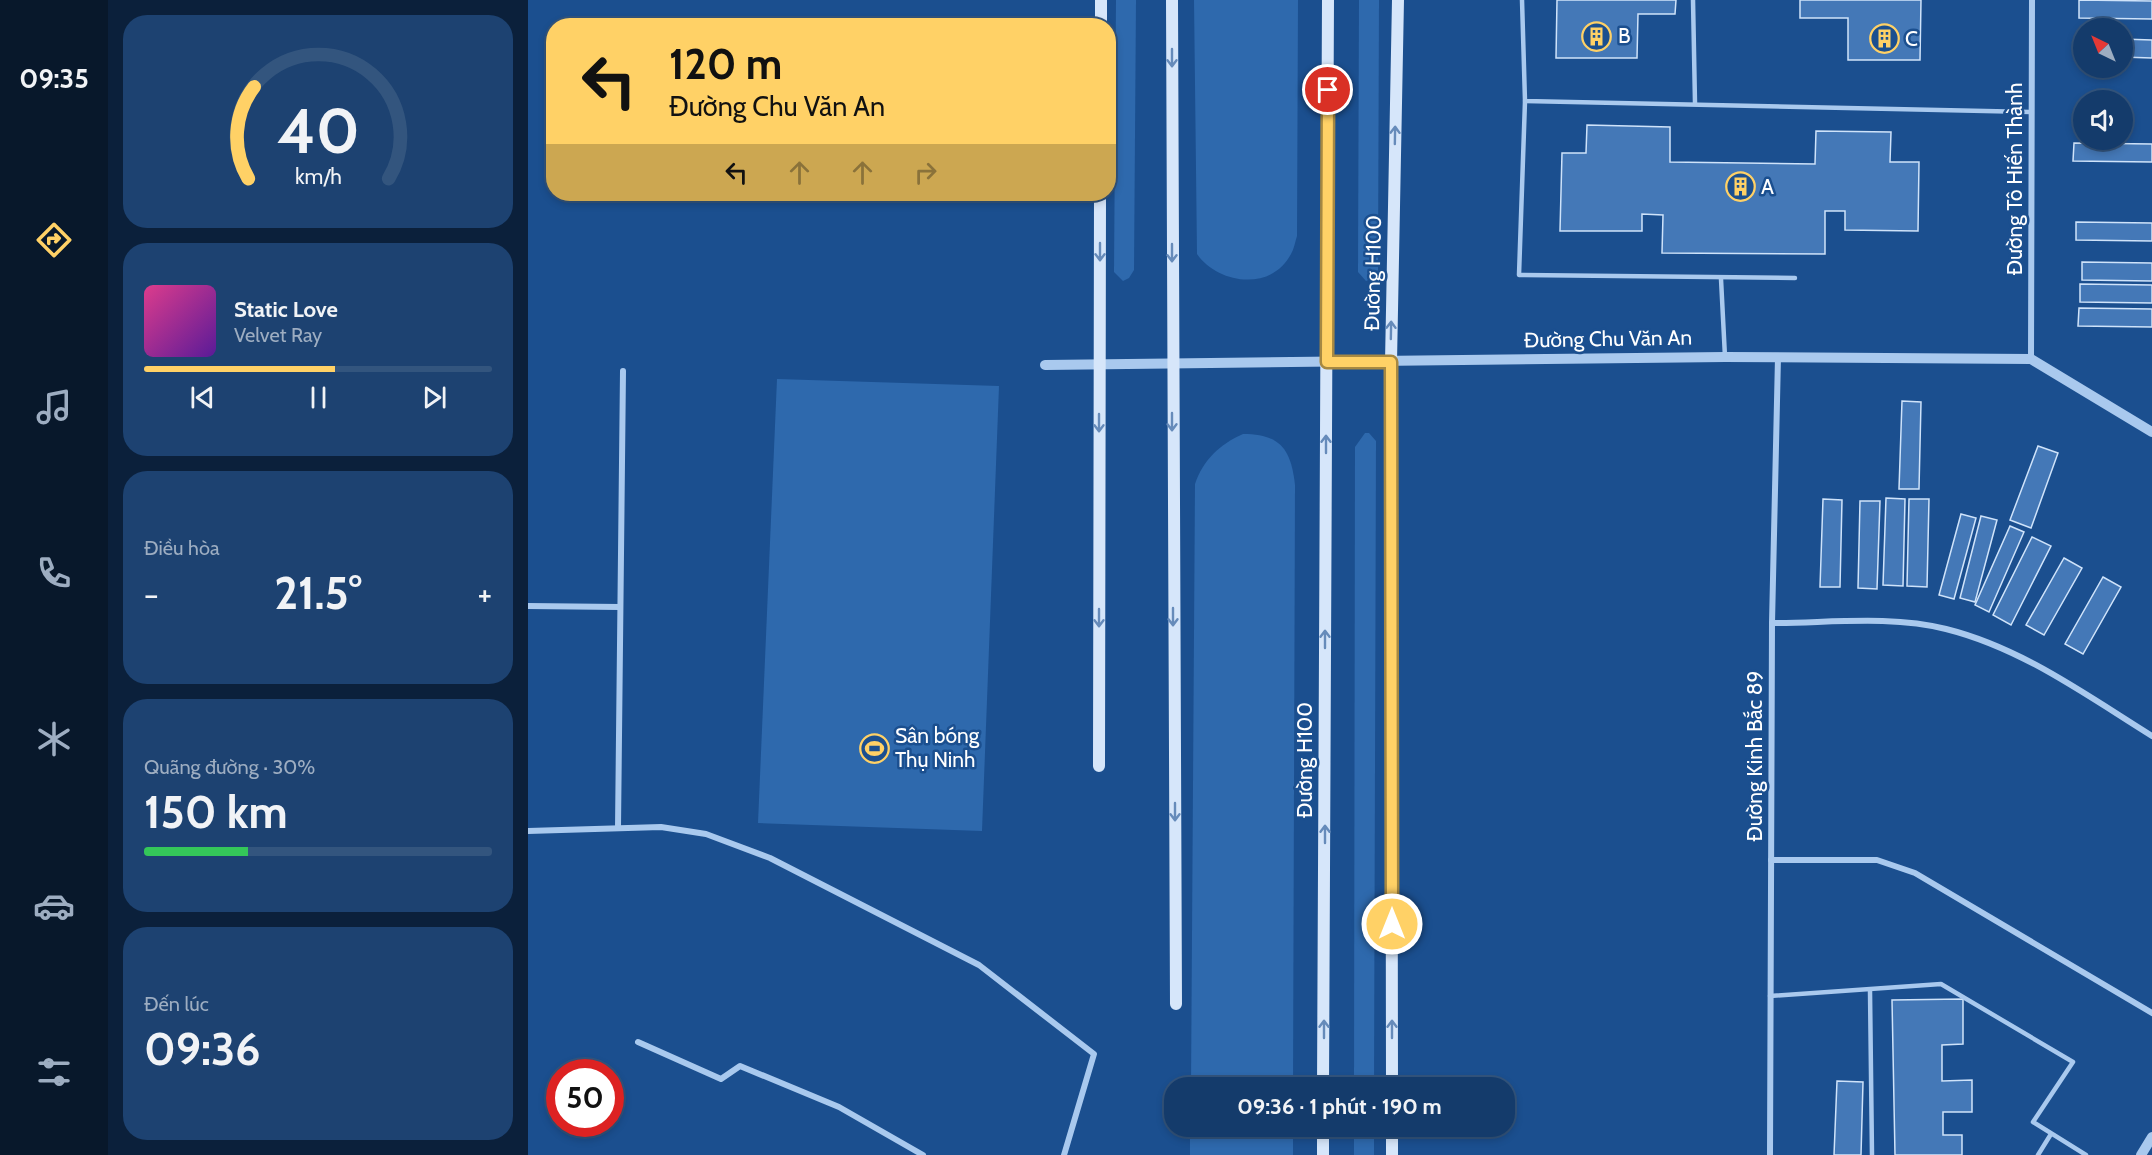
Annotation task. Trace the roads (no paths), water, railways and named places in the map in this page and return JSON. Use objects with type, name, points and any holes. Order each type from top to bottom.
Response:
[{"type":"main road","points":[[1101,0],[1101,18]]},
{"type":"main road","points":[[1172,0],[1176,1004]]},
{"type":"main road","name":"Đường H100","points":[[1323,1077],[1328,0]]},
{"type":"main road","name":"Đường H100","points":[[1392,1077],[1391,362],[1398,0]]},
{"type":"main road","points":[[1099,766],[1100,201]]},
{"type":"main road","points":[[1323,1137],[1323,1155]]},
{"type":"main road","points":[[1392,1137],[1392,1155]]},
{"type":"street","name":"Đường Tô Hiến Thành","points":[[2031,359],[2032,0]]},
{"type":"street","name":"Đường Chu Văn An","points":[[1045,365],[1725,357],[2031,359]]},
{"type":"street","name":"Đường Kinh Bắc 89","points":[[1770,1155],[1772,623],[1778,357]]},
{"type":"street","points":[[2031,359],[2152,432]]},
{"type":"street","points":[[618,828],[623,371]]},
{"type":"street","points":[[528,606],[620,606]]},
{"type":"street","points":[[1772,623],[1888,622],[1945,628],[2017,653],[2152,736]]},
{"type":"street","points":[[528,831],[661,827],[706,834],[771,858],[979,964],[1094,1054],[1064,1155]]},
{"type":"street","points":[[1771,860],[1877,860],[1915,873],[2152,1013]]},
{"type":"street","points":[[638,1042],[721,1079],[740,1066],[839,1107],[923,1155]]},
{"type":"street","points":[[2141,1155],[2152,1137]]},
{"type":"lane","points":[[1522,0],[1526,101],[1520,275],[1721,279],[1795,278]]},
{"type":"lane","points":[[1694,0],[1695,103]]},
{"type":"lane","points":[[1526,101],[2031,112]]},
{"type":"lane","points":[[1721,279],[1725,357]]},
{"type":"lane","points":[[1770,996],[1870,991],[1941,984],[2073,1062],[2033,1122],[2086,1155]]},
{"type":"lane","points":[[1870,991],[1872,1155]]},
{"type":"lane","points":[[2038,1155],[2051,1134]]},
{"type":"place","name":"B","points":[[1597,36]]},
{"type":"place","name":"C","points":[[1884,39]]},
{"type":"place","name":"A","points":[[1740,187]]},
{"type":"place","name":"Sân bóng Thụ Ninh","points":[[874,748]]}]
